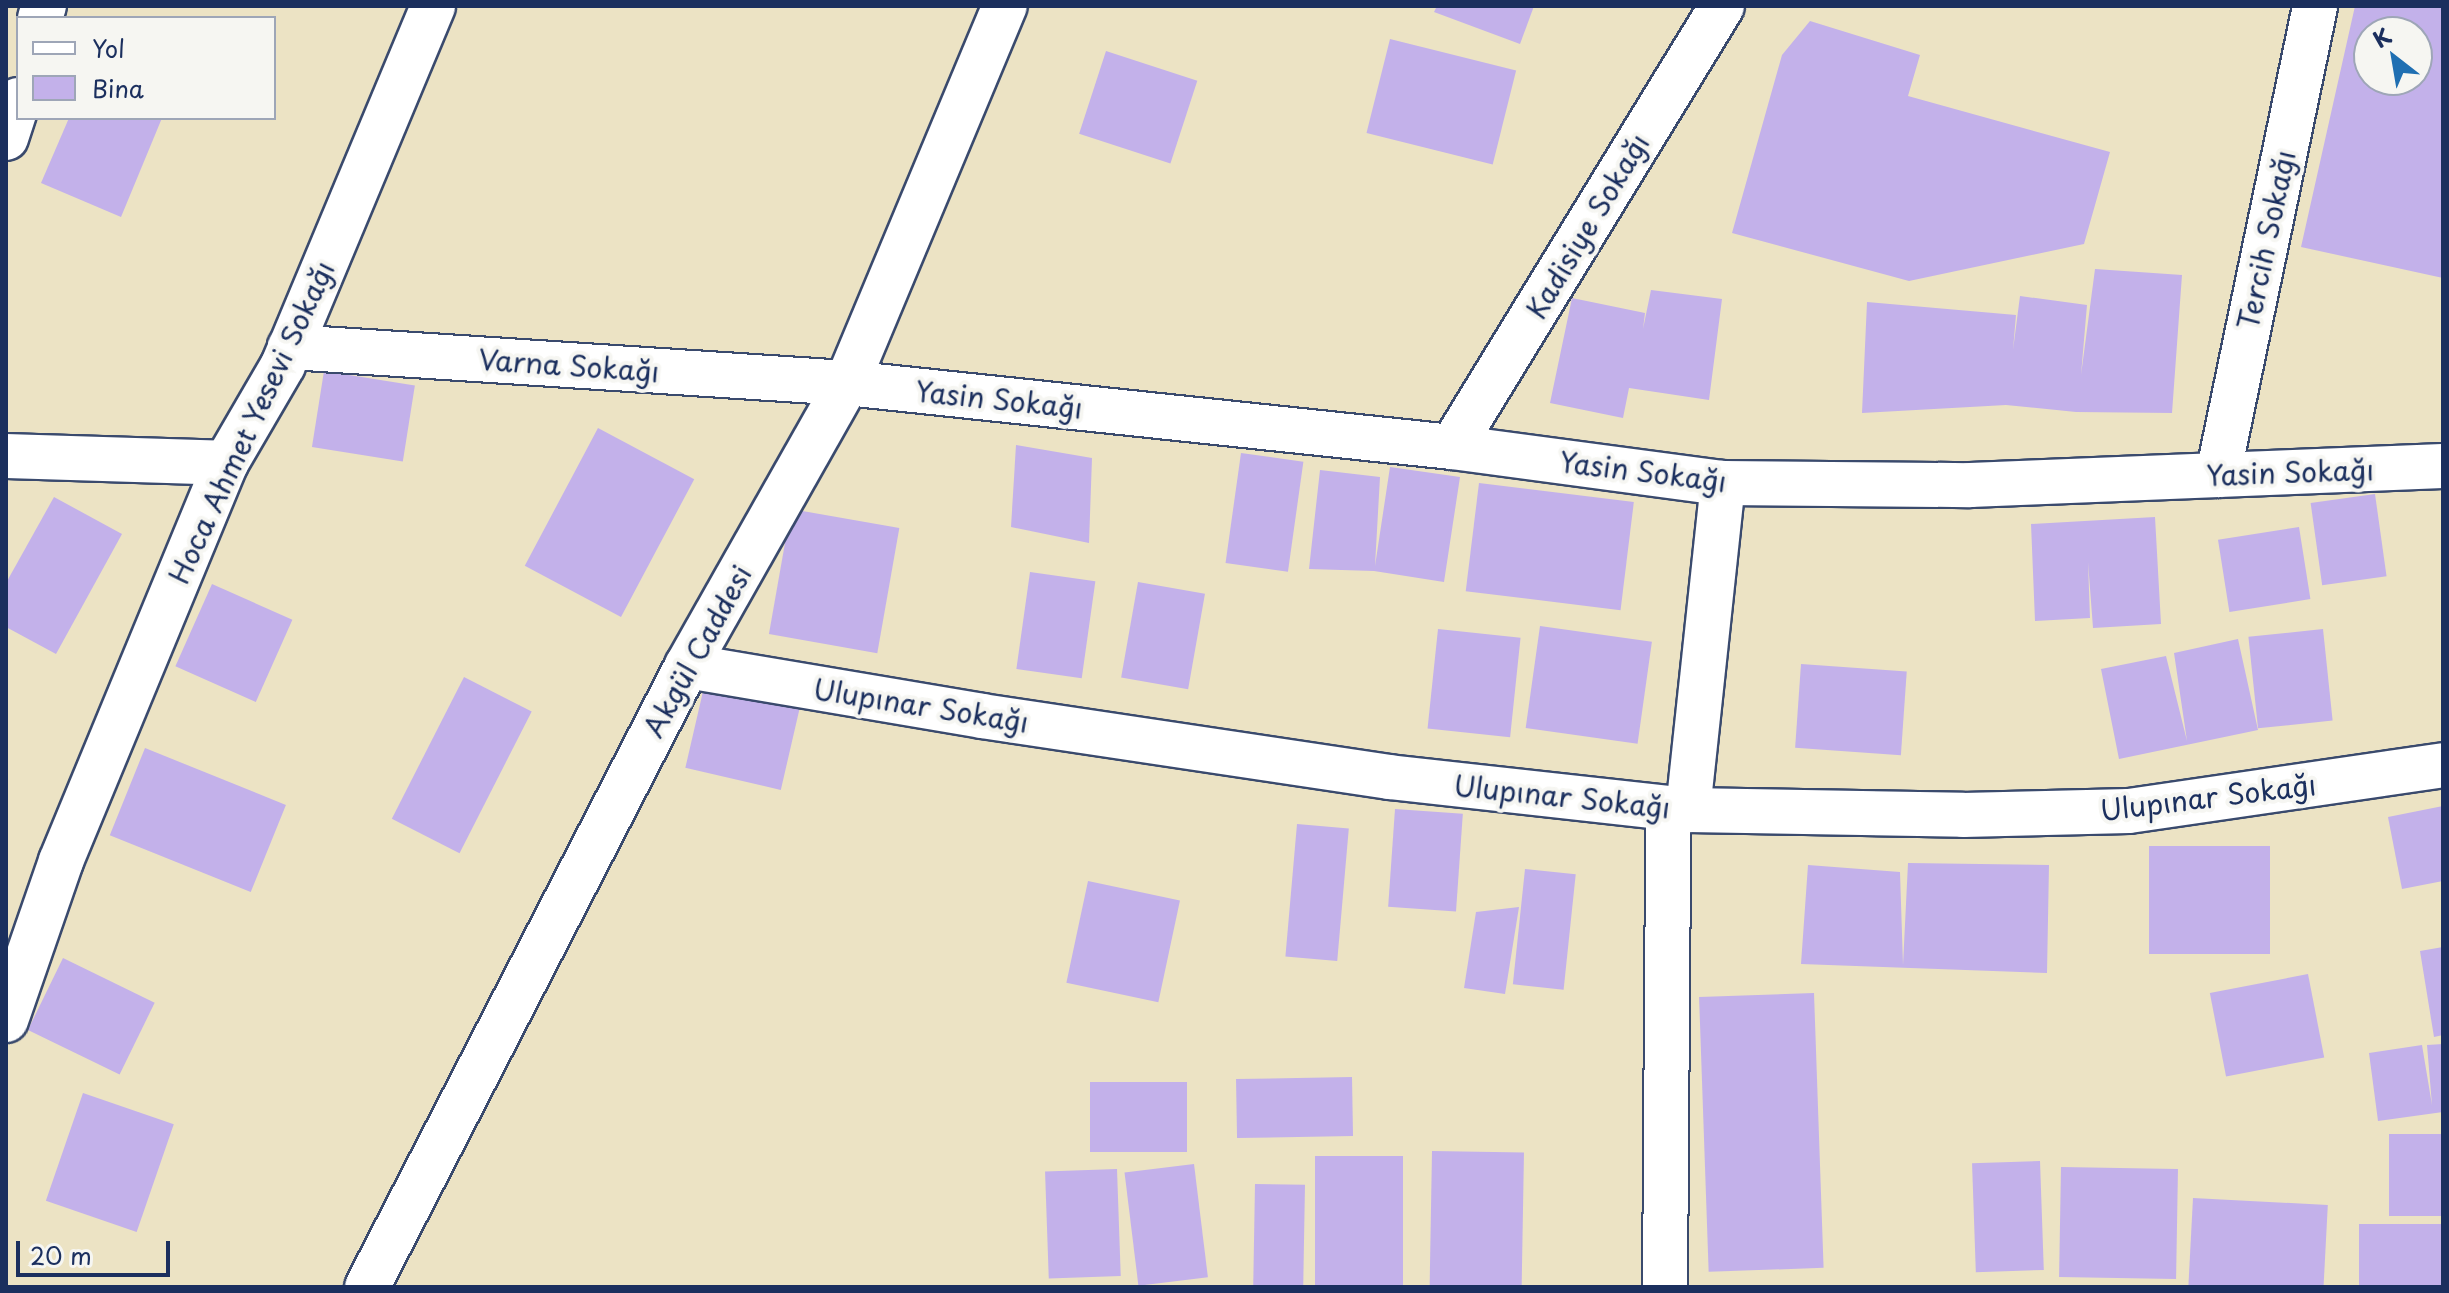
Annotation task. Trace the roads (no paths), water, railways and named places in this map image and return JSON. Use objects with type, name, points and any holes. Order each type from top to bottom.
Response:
[{"type":"street","name":"Hoca Ahmet Yesevi Sokağı","points":[[6,1020],[61,861],[226,463],[290,347],[433,6]]},
{"type":"street","name":"Akgül Caddesi","points":[[367,1287],[687,666],[847,383],[1005,6]]},
{"type":"street","name":"Kadisiye Sokağı","points":[[1452,447],[1722,6]]},
{"type":"street","name":"Tercih Sokağı","points":[[2218,475],[2315,6]]},
{"type":"street","points":[[6,138],[16,106]]},
{"type":"street","name":"Varna Sokağı","points":[[290,347],[847,383]]},
{"type":"street","name":"Yasin Sokağı","points":[[847,383],[1452,447],[1723,483],[1970,485],[2443,466]]},
{"type":"street","points":[[6,456],[226,463]]},
{"type":"street","points":[[1665,1287],[1678,809],[1723,483]]},
{"type":"street","name":"Ulupınar Sokağı","points":[[687,666],[982,716],[1389,777],[1678,809],[1963,815],[2129,811],[2443,765]]}]
